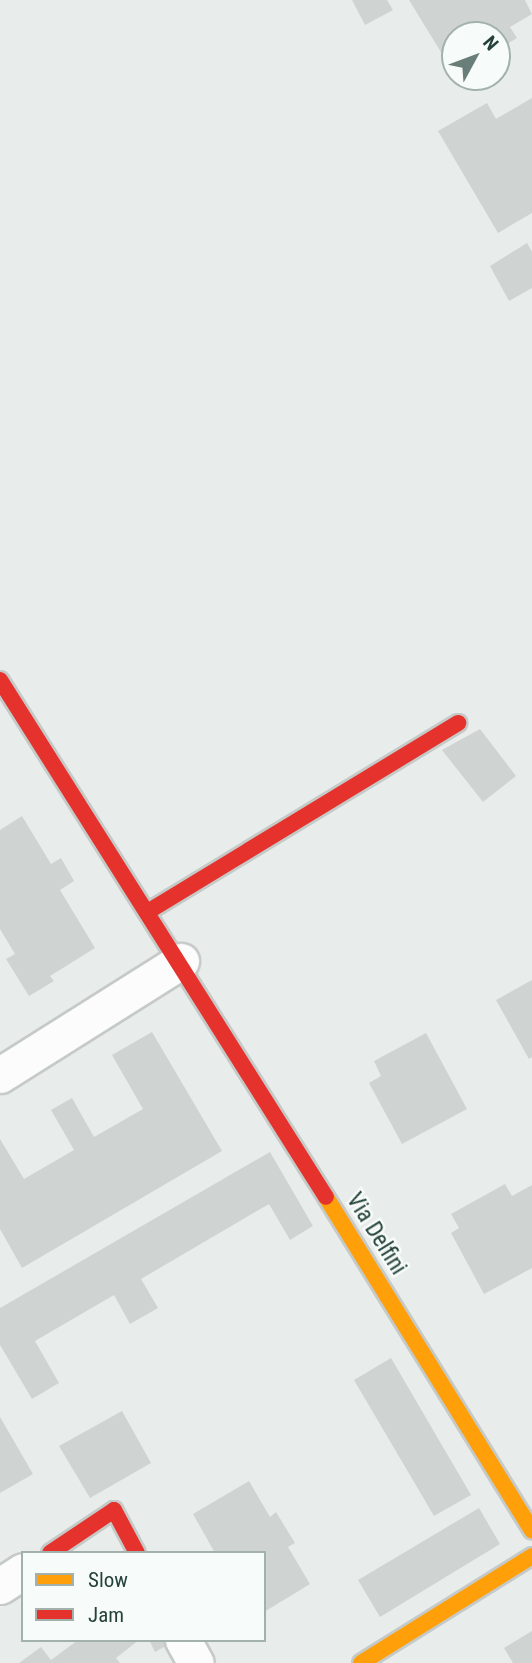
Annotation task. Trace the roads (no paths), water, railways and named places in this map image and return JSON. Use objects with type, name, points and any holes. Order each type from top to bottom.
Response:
[{"type":"street","name":"Via Delfini","points":[[0,680],[181,961],[532,1531]]},
{"type":"street","points":[[149,911],[458,723]]},
{"type":"street","points":[[0,1075],[181,961]]},
{"type":"street","points":[[53,1551],[114,1510],[136,1551]]},
{"type":"street","points":[[361,1663],[532,1556]]},
{"type":"street","points":[[0,1586],[21,1572]]},
{"type":"street","points":[[184,1642],[195,1663]]}]
